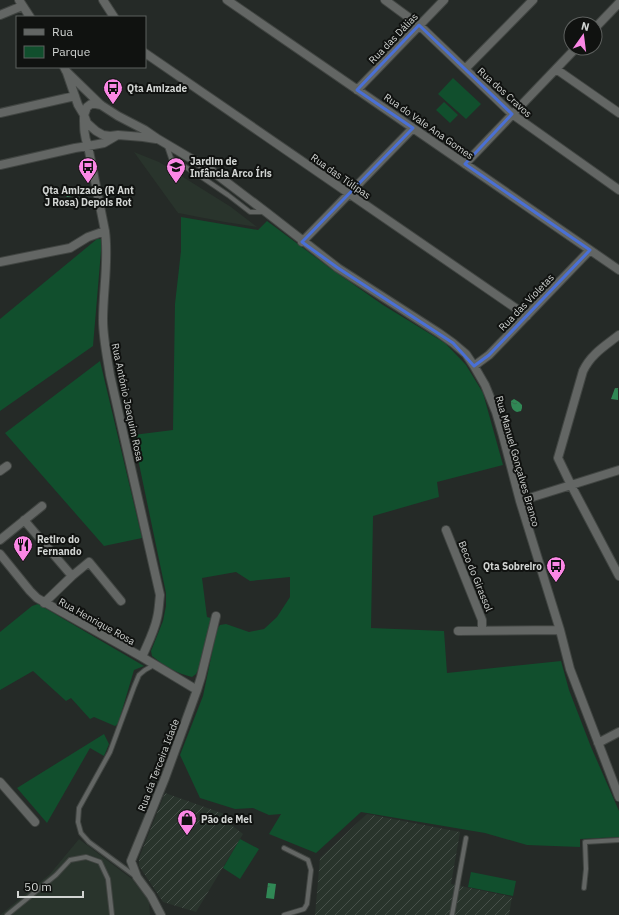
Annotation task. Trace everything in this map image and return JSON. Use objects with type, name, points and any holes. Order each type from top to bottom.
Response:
[{"type":"street","points":[[103,0],[113,16]]},
{"type":"street","name":"Rua do Vale Ana Gomes","points":[[227,0],[619,270]]},
{"type":"street","name":"Rua dos Cravos","points":[[385,0],[420,25],[512,114],[619,190]]},
{"type":"street","name":"Rua das Dálias","points":[[358,90],[444,0]]},
{"type":"street","points":[[465,69],[533,0]]},
{"type":"street","points":[[0,15],[21,3],[29,16]]},
{"type":"street","points":[[603,20],[619,3]]},
{"type":"street","name":"Rua das Túlipas","points":[[146,54],[527,316]]},
{"type":"street","points":[[465,164],[568,56]]},
{"type":"street","name":"Rua Manuel Gonçalves Branco","points":[[65,69],[86,123],[96,131],[103,135],[158,139]]},
{"type":"street","name":"Rua Manuel Gonçalves Branco","points":[[65,69],[101,105],[212,171],[266,212],[302,242],[338,268],[453,343],[466,354],[484,385],[496,412],[520,501],[560,630],[570,669],[619,797]]},
{"type":"street","points":[[556,69],[619,113]]},
{"type":"street","points":[[0,113],[75,96]]},
{"type":"street","points":[[84,116],[87,107],[91,104],[101,105]]},
{"type":"street","name":"Rua António Joaquim Rosa","points":[[84,116],[85,138],[88,146],[105,231],[107,250],[103,320],[106,354],[160,595],[157,619],[142,658]]},
{"type":"street","points":[[0,165],[104,142],[122,133],[124,124],[118,116]]},
{"type":"street","points":[[302,242],[413,128]]},
{"type":"street","points":[[0,262],[70,248],[88,237],[105,231]]},
{"type":"street","name":"Rua das Violetas","points":[[474,366],[489,355],[590,250]]},
{"type":"street","points":[[619,335],[591,357],[586,363],[558,458],[619,576]]},
{"type":"street","points":[[520,501],[619,470]]},
{"type":"street","points":[[0,540],[42,506]]},
{"type":"street","points":[[24,520],[72,576]]},
{"type":"street","name":"Beco do Girassol","points":[[446,530],[482,620],[482,631]]},
{"type":"street","name":"Rua Henrique Rosa","points":[[0,554],[30,591],[44,603],[197,690]]},
{"type":"street","points":[[44,603],[89,562],[121,601]]},
{"type":"street","name":"Rua da Terceira Idade","points":[[161,915],[151,896],[137,877],[131,861],[197,690],[216,616]]},
{"type":"street","points":[[458,631],[560,630]]},
{"type":"street","points":[[598,743],[619,732]]},
{"type":"street","points":[[0,782],[35,822]]},
{"type":"lane","points":[[137,877],[89,842],[81,833],[78,822],[79,808],[110,752],[139,675],[154,665]]},
{"type":"lane","points":[[452,915],[466,838]]},
{"type":"lane","points":[[584,888],[586,870],[585,842],[619,840]]},
{"type":"lane","points":[[284,848],[308,860],[311,870],[307,904],[304,909],[284,915]]},
{"type":"lane","points":[[7,915],[56,875],[70,860],[86,857],[100,862],[108,879],[112,915]]},
{"type":"highlighted area","points":[[419,25],[512,114],[465,164],[590,250],[489,355],[474,366],[453,343],[338,268],[302,242],[413,128],[357,90]]},
{"type":"shaded area","name":"Jardim de Infância Arco Íris","points":[[134,152],[159,162],[231,207],[257,227],[178,213]]},
{"type":"shaded area","points":[[165,793],[230,816],[228,822],[243,834],[196,912],[163,902],[139,866],[139,858]]},
{"type":"shaded area","points":[[367,814],[460,832],[451,884],[512,897],[509,915],[315,915],[320,858]]},
{"type":"shaded area","points":[[79,839],[132,879],[149,901],[150,915],[0,915],[50,874]]},
{"type":"green space","points":[[453,78],[481,104],[466,119],[438,94]]},
{"type":"green space","points":[[444,102],[458,115],[450,123],[436,110]]},
{"type":"green space","points":[[181,217],[258,230],[267,221],[383,305],[445,343],[466,365],[483,393],[503,465],[437,482],[439,497],[373,516],[371,628],[444,631],[447,673],[561,661],[569,690],[591,747],[619,811],[619,837],[580,839],[580,847],[527,845],[485,833],[361,812],[316,853],[269,834],[281,814],[269,815],[253,808],[235,809],[200,798],[180,755],[203,696],[217,629],[220,625],[226,624],[249,632],[264,629],[277,617],[290,597],[290,577],[250,581],[236,572],[202,578],[207,617],[211,618],[199,668],[196,674],[192,677],[181,674],[152,656],[151,651],[163,621],[166,606],[166,593],[133,435],[173,430],[175,304],[181,251]]},
{"type":"green space","points":[[97,239],[102,239],[93,346],[0,411],[0,319]]},
{"type":"green space","points":[[100,361],[142,538],[104,546],[5,433]]},
{"type":"green space","points":[[38,604],[144,666],[134,670],[118,724],[115,726],[94,717],[90,719],[71,698],[66,701],[33,671],[0,690],[0,632],[32,606]]},
{"type":"green space","points":[[104,734],[109,744],[104,756],[90,748],[47,823],[17,788]]},
{"type":"green space","points":[[240,839],[259,849],[240,879],[223,868]]},
{"type":"green space","points":[[471,872],[516,881],[513,896],[468,887]]},
{"type":"water","points":[[75,188],[76,195],[67,197],[65,194],[66,190]]},
{"type":"water","points":[[615,388],[618,388],[618,400],[611,399]]},
{"type":"water","points":[[514,399],[522,405],[521,411],[517,412],[512,408],[511,401]]},
{"type":"water","points":[[268,883],[276,884],[274,899],[266,898]]},
{"type":"place","name":"Qta Amizade","points":[[113,105]]},
{"type":"place","name":"Qta Amizade (R Ant J Rosa) Depois Rot","points":[[88,184]]},
{"type":"place","name":"Jardim de Infância Arco Íris","points":[[176,184]]},
{"type":"place","name":"Retiro do Fernando","points":[[23,562]]},
{"type":"place","name":"Qta Sobreiro","points":[[556,583]]},
{"type":"place","name":"Pão de Mel","points":[[187,836]]}]
